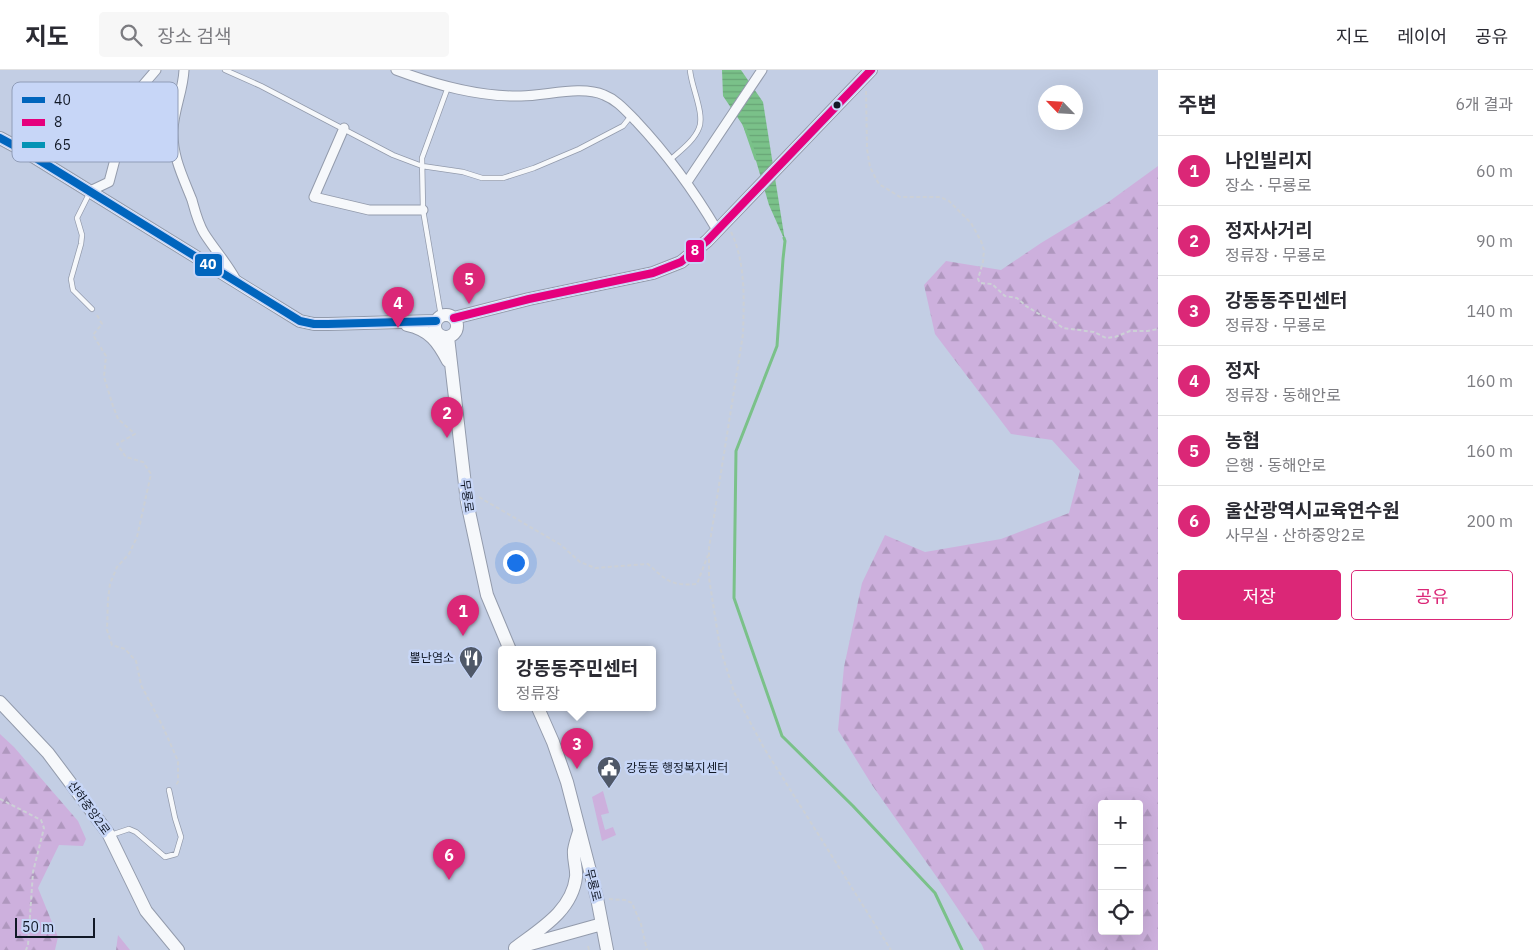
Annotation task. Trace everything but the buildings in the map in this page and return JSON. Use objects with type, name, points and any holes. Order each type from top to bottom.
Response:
[{"type":"main road","points":[[42,162],[300,321],[314,324],[395,322],[444,318],[631,278],[669,267],[691,255],[788,159],[868,74]]},
{"type":"main road","points":[[0,138],[12,144]]},
{"type":"main road","points":[[444,318],[457,322],[454,333],[448,337],[436,332],[435,326],[444,318]]},
{"type":"main road","points":[[395,322],[411,326],[430,335],[438,342],[452,369]]},
{"type":"main road","name":"무룡로","points":[[448,337],[466,490],[487,595],[508,646]]},
{"type":"main road","name":"산하중앙2로","points":[[0,702],[48,753],[110,836],[146,911],[178,950]]},
{"type":"main road","name":"무룡로","points":[[539,711],[564,771],[597,898],[607,950]]},
{"type":"main road","points":[[516,949],[564,907],[572,893],[576,876],[574,851],[579,830]]},
{"type":"main road","points":[[516,949],[602,924]]},
{"type":"street","points":[[146,82],[156,70]]},
{"type":"street","points":[[178,102],[183,84],[184,70]]},
{"type":"street","points":[[396,70],[448,87],[475,93],[522,96],[585,91],[605,95],[617,102],[631,116],[670,160],[722,226]]},
{"type":"street","points":[[687,182],[762,70]]},
{"type":"street","points":[[344,128],[314,197],[369,210],[423,210]]},
{"type":"street","points":[[90,191],[109,182],[114,162]]},
{"type":"street","points":[[178,162],[202,231],[226,263],[237,282]]},
{"type":"lane","points":[[225,70],[261,86],[393,155],[422,166],[463,172],[482,178],[503,178],[534,168],[579,149],[623,126],[631,116]]},
{"type":"lane","points":[[670,160],[691,141],[700,128],[700,116],[690,70]]},
{"type":"lane","points":[[444,318],[423,210],[422,158],[448,87]]},
{"type":"lane","points":[[90,191],[77,218],[82,235],[71,279],[74,290],[92,309]]},
{"type":"lane","points":[[110,836],[129,829],[136,832],[165,857],[176,854],[181,837],[169,790]]},
{"type":"path","points":[[868,74],[867,149],[870,167],[879,184],[900,197],[946,198],[971,223],[981,241],[984,250],[978,279],[980,283],[992,284],[1005,296],[1017,298],[1026,306],[1052,320],[1062,328],[1094,332],[1106,338],[1115,337],[1130,331],[1158,329]]},
{"type":"path","points":[[722,226],[736,243],[744,291],[743,334],[713,514],[709,553],[709,578],[720,648],[734,692],[764,748],[891,950]]},
{"type":"path","points":[[92,309],[102,324],[93,335],[106,356],[104,377],[113,406],[118,419],[135,434],[117,444],[126,457],[143,462],[151,474],[137,537],[129,554],[117,567],[110,584],[107,630],[112,645],[125,648],[136,661],[141,685],[178,761],[178,782],[169,790]]},
{"type":"path","points":[[466,490],[561,545],[580,562],[595,568],[648,564],[665,579],[681,585],[697,584],[709,553]]},
{"type":"path","points":[[0,799],[41,820],[44,828],[34,872],[26,950]]},
{"type":"path","points":[[597,898],[625,900],[632,903],[641,924],[647,950]]},
{"type":"path","points":[[588,946],[589,950]]},
{"type":"green space","points":[[1158,166],[1158,950],[984,950],[936,876],[872,785],[838,730],[844,667],[862,583],[885,535],[925,552],[1001,539],[1069,513],[1080,471],[1052,440],[1011,434],[935,334],[924,285],[946,261],[1001,270],[1107,203]]},
{"type":"green space","points":[[0,734],[14,747],[78,821],[86,839],[83,846],[59,845],[38,888],[58,937],[55,950],[0,950]]},
{"type":"green space","points":[[603,791],[609,813],[601,815],[605,830],[613,827],[616,835],[602,841],[592,797]]},
{"type":"green space","points":[[118,935],[130,950],[116,950]]},
{"type":"shaded area","points":[[722,70],[741,70],[763,102],[785,241],[769,205],[752,147],[742,124],[723,96]]},
{"type":"waterway","points":[[746,130],[756,159]]},
{"type":"waterway","points":[[784,238],[777,346],[736,451],[734,598],[782,736],[853,806],[935,893],[962,950]]},
{"type":"transit line","name":"8","points":[[454,318],[529,299],[653,273],[681,262],[707,241],[871,70]]},
{"type":"transit line","name":"40","points":[[0,138],[12,144]]},
{"type":"transit line","name":"40","points":[[42,162],[300,321],[314,324],[436,321]]},
{"type":"place","name":"농협","points":[[469,304]]},
{"type":"place","name":"정자","points":[[398,328]]},
{"type":"place","name":"정자사거리","points":[[447,438]]},
{"type":"place","name":"나인빌리지","points":[[463,636]]},
{"type":"place","name":"뿔난염소","points":[[471,679]]},
{"type":"place","name":"강동동주민센터","points":[[577,769]]},
{"type":"place","name":"강동동 행정복지센터","points":[[609,789]]},
{"type":"place","name":"울산광역시교육연수원","points":[[449,880]]}]
